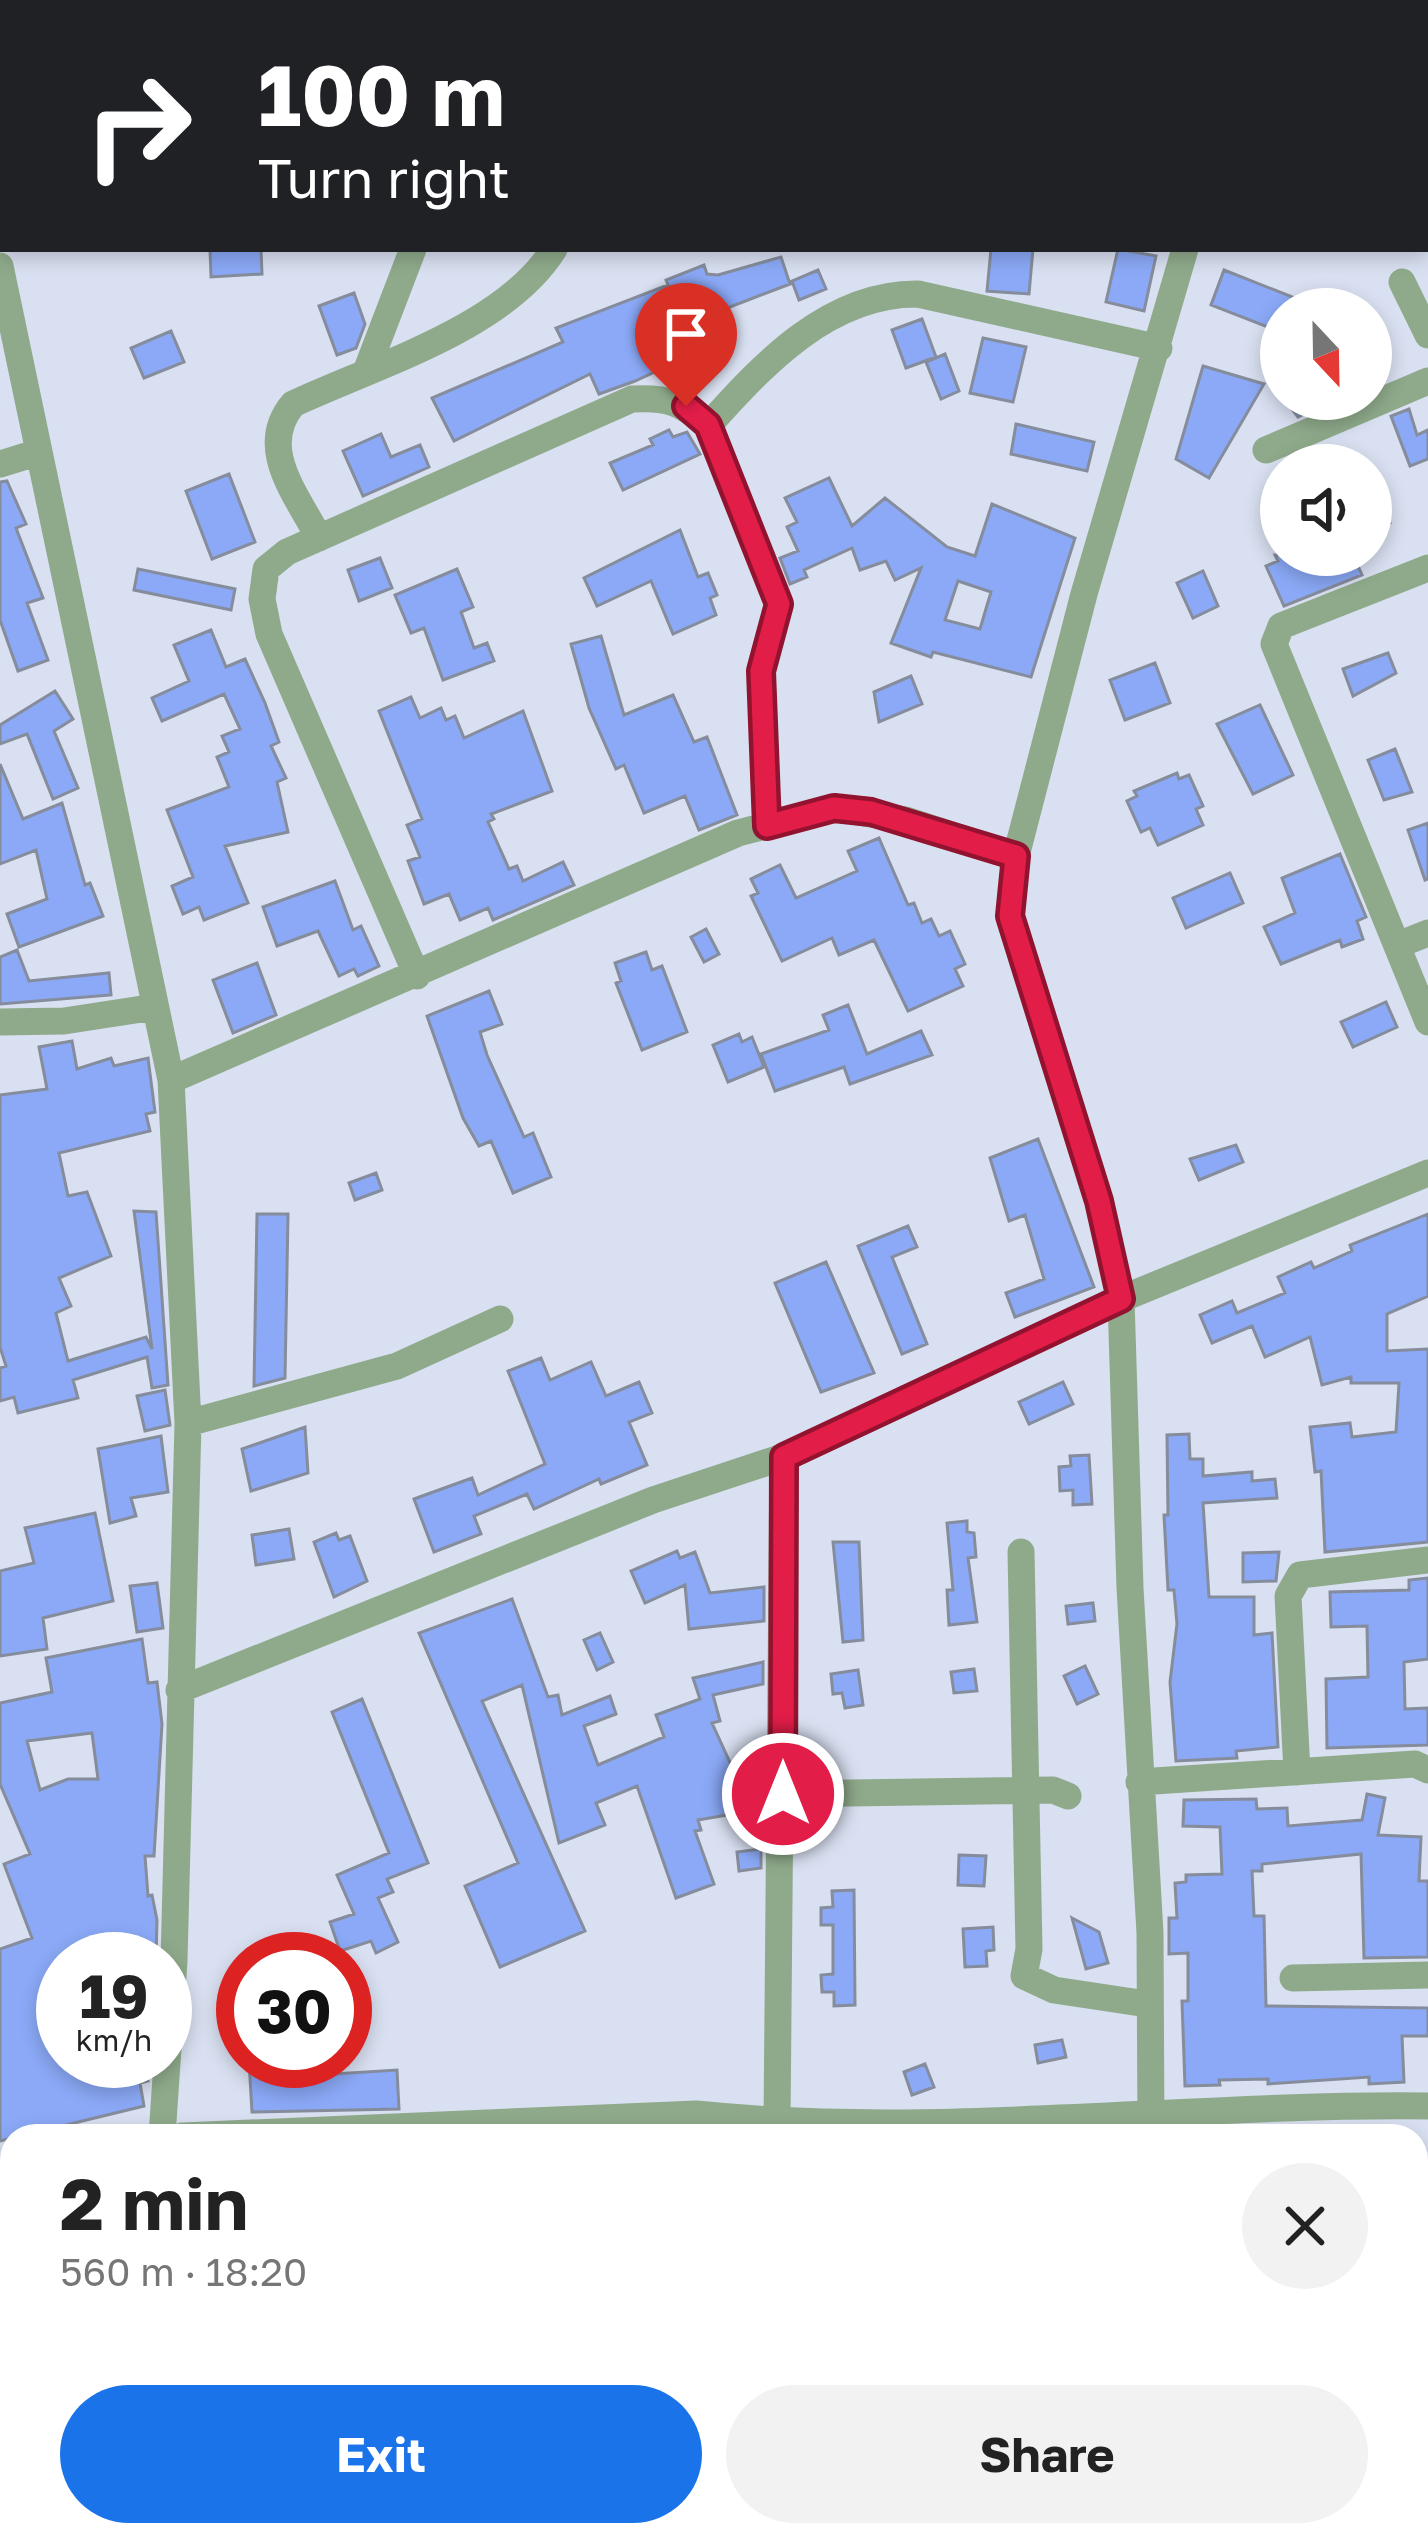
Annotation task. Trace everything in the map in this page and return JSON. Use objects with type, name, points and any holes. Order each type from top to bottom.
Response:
[{"type":"street","points":[[367,369],[412,252]]},
{"type":"street","points":[[319,538],[275,452],[276,431],[293,404],[471,325],[521,289],[552,252]]},
{"type":"street","points":[[1150,2123],[1150,1933],[1139,1782],[1121,1299],[1099,1201],[1010,916],[1016,856],[1084,594],[1184,252]]},
{"type":"street","points":[[0,266],[171,1080],[188,1424],[174,1961],[163,2124]]},
{"type":"street","points":[[1402,282],[1428,335]]},
{"type":"street","points":[[708,425],[812,327],[848,306],[889,294],[918,294],[1159,348]]},
{"type":"street","points":[[1280,444],[1428,380]]},
{"type":"street","points":[[416,976],[269,634],[262,599],[266,569],[286,552],[632,399],[666,397],[686,406],[708,425],[779,604],[761,671],[767,826]]},
{"type":"street","points":[[0,464],[36,453]]},
{"type":"street","points":[[1428,568],[1281,626],[1274,644],[1428,1022]]},
{"type":"street","points":[[171,1080],[738,833],[834,808],[871,812],[1016,856]]},
{"type":"street","points":[[1398,945],[1428,933]]},
{"type":"street","points":[[0,1022],[64,1021],[155,1007]]},
{"type":"street","points":[[179,1690],[652,1500],[784,1457],[1121,1299],[1428,1173]]},
{"type":"street","points":[[188,1424],[397,1366],[500,1318]]},
{"type":"street","points":[[777,2122],[784,1457]]},
{"type":"street","points":[[1021,1552],[1029,1948],[1024,1976],[1054,1990],[1147,2004]]},
{"type":"street","points":[[1297,1772],[1288,1596],[1300,1575],[1428,1560]]},
{"type":"street","points":[[1139,1782],[1415,1764],[1428,1769]]},
{"type":"street","points":[[783,1794],[1054,1790],[1068,1796]]},
{"type":"street","points":[[1293,1978],[1428,1975]]},
{"type":"street","points":[[701,2124],[1150,2123],[1226,2113],[1428,2106]]},
{"type":"street","points":[[1226,2113],[1239,2124]]},
{"type":"building","points":[[210,252],[261,252],[262,274],[211,277]]},
{"type":"building","points":[[991,252],[1033,252],[1029,294],[987,291]]},
{"type":"building","points":[[1117,252],[1156,256],[1144,311],[1106,302]]},
{"type":"building","points":[[781,257],[790,284],[722,310],[715,318],[718,327],[682,342],[689,356],[635,381],[599,394],[590,374],[454,441],[432,398],[563,342],[556,328],[668,285],[666,280],[704,265],[707,274],[718,275]]},
{"type":"building","points":[[818,270],[826,289],[799,300],[792,281]]},
{"type":"building","points":[[1224,270],[1269,288],[1260,288],[1260,324],[1211,305]]},
{"type":"building","points":[[354,293],[365,324],[356,348],[337,355],[319,306]]},
{"type":"building","points":[[922,319],[936,357],[906,368],[892,330]]},
{"type":"building","points":[[171,331],[184,362],[144,378],[131,348]]},
{"type":"building","points":[[983,338],[1026,347],[1013,402],[970,393]]},
{"type":"building","points":[[945,354],[959,391],[941,399],[926,362]]},
{"type":"building","points":[[1203,366],[1260,383],[1260,391],[1209,478],[1176,459]]},
{"type":"building","points":[[1409,409],[1417,435],[1428,430],[1428,459],[1410,466],[1392,416]]},
{"type":"building","points":[[1016,424],[1094,442],[1087,471],[1011,454]]},
{"type":"building","points":[[669,430],[673,437],[687,432],[700,454],[623,490],[610,463],[653,445],[650,439]]},
{"type":"building","points":[[381,434],[391,457],[420,445],[429,467],[363,496],[343,451]]},
{"type":"building","points":[[229,474],[255,542],[212,559],[186,491]]},
{"type":"building","points":[[829,478],[852,526],[885,498],[947,547],[975,556],[992,504],[1075,538],[1031,677],[933,652],[931,657],[891,643],[921,568],[895,580],[886,561],[860,570],[852,548],[804,570],[807,577],[790,584],[780,558],[798,551],[787,527],[797,522],[785,498]],"holes":[[[958,581],[991,592],[980,629],[945,620]]]},
{"type":"building","points":[[7,481],[26,524],[16,528],[43,598],[27,603],[48,660],[18,671],[0,620],[0,482]]},
{"type":"building","points":[[680,530],[698,577],[708,573],[717,595],[710,598],[716,615],[673,634],[651,581],[597,606],[584,578]]},
{"type":"building","points":[[380,558],[392,588],[359,601],[348,570]]},
{"type":"building","points":[[138,569],[235,589],[231,610],[134,590]]},
{"type":"building","points":[[457,569],[473,607],[461,612],[474,648],[487,643],[494,661],[443,680],[424,628],[411,633],[395,595]]},
{"type":"building","points":[[1203,571],[1218,606],[1193,618],[1177,583]]},
{"type":"building","points":[[1270,576],[1359,576],[1284,606]]},
{"type":"building","points":[[211,630],[226,667],[245,659],[265,703],[279,742],[271,746],[286,778],[277,782],[288,832],[225,846],[248,903],[204,920],[199,907],[183,914],[172,886],[193,877],[167,810],[229,787],[217,757],[229,752],[222,736],[240,729],[224,694],[162,721],[152,698],[189,681],[174,645]]},
{"type":"building","points":[[601,636],[624,715],[673,695],[694,742],[707,737],[737,815],[699,830],[685,796],[644,813],[624,765],[616,769],[589,708],[571,644]]},
{"type":"building","points":[[1388,653],[1396,673],[1353,696],[1343,669]]},
{"type":"building","points":[[1155,663],[1170,703],[1125,720],[1110,680]]},
{"type":"building","points":[[911,676],[922,704],[879,722],[874,692]]},
{"type":"building","points":[[55,691],[73,719],[54,731],[78,788],[53,799],[27,734],[0,744],[0,725]]},
{"type":"building","points":[[411,697],[420,718],[441,708],[446,720],[455,716],[464,738],[523,711],[552,791],[491,814],[494,819],[488,822],[509,869],[517,866],[523,881],[563,862],[574,885],[493,920],[488,908],[460,920],[449,894],[424,904],[408,861],[420,857],[407,825],[422,819],[379,711]]},
{"type":"building","points":[[1260,705],[1293,775],[1253,794],[1217,724]]},
{"type":"building","points":[[1395,749],[1412,792],[1384,800],[1368,760]]},
{"type":"building","points":[[0,764],[23,819],[62,803],[85,885],[90,883],[103,916],[19,947],[7,914],[47,899],[36,850],[0,864]]},
{"type":"building","points":[[1177,773],[1179,779],[1189,775],[1203,806],[1196,809],[1203,825],[1158,845],[1150,828],[1141,832],[1127,801],[1137,796],[1134,791]]},
{"type":"building","points":[[1428,823],[1428,879],[1425,880],[1408,830]]},
{"type":"building","points":[[879,838],[908,905],[914,903],[922,923],[931,919],[939,936],[950,931],[965,964],[955,969],[963,986],[908,1011],[874,940],[839,955],[832,938],[782,961],[751,896],[758,893],[751,879],[780,865],[796,898],[857,871],[848,851]]},
{"type":"building","points":[[1340,854],[1366,917],[1357,921],[1363,939],[1342,947],[1340,940],[1281,964],[1264,927],[1295,913],[1282,878]]},
{"type":"building","points":[[1230,873],[1243,903],[1186,928],[1173,898]]},
{"type":"building","points":[[335,881],[353,930],[361,926],[379,966],[358,976],[354,969],[339,976],[318,931],[277,946],[263,907]]},
{"type":"building","points":[[706,929],[719,954],[704,962],[691,937]]},
{"type":"building","points":[[17,950],[29,981],[109,973],[111,995],[0,1004],[0,957]]},
{"type":"building","points":[[646,952],[652,970],[662,966],[687,1032],[642,1050],[616,983],[621,981],[615,963]]},
{"type":"building","points":[[257,963],[276,1015],[233,1033],[213,980]]},
{"type":"building","points":[[489,991],[502,1024],[480,1032],[487,1055],[524,1137],[533,1133],[551,1177],[513,1193],[491,1141],[479,1146],[463,1118],[427,1016]]},
{"type":"building","points":[[1386,1002],[1397,1027],[1353,1047],[1341,1022]]},
{"type":"building","points":[[848,1005],[867,1054],[921,1031],[932,1055],[850,1084],[844,1067],[775,1091],[761,1054],[829,1030],[823,1015]]},
{"type":"building","points":[[739,1034],[742,1042],[752,1037],[764,1067],[728,1082],[713,1045]]},
{"type":"building","points":[[72,1041],[77,1069],[111,1058],[114,1066],[148,1058],[155,1112],[146,1114],[150,1131],[59,1153],[68,1196],[87,1192],[111,1256],[59,1278],[71,1306],[56,1313],[68,1361],[146,1337],[152,1349],[134,1211],[156,1212],[168,1385],[152,1388],[147,1357],[73,1380],[78,1398],[18,1413],[14,1397],[0,1401],[0,1368],[6,1366],[0,1347],[0,1095],[47,1089],[39,1047]]},
{"type":"building","points":[[1038,1139],[1094,1287],[1015,1317],[1006,1293],[1044,1279],[1025,1215],[1009,1221],[990,1158]]},
{"type":"building","points":[[1236,1145],[1243,1162],[1199,1180],[1190,1159]]},
{"type":"building","points":[[376,1173],[382,1190],[355,1200],[349,1183]]},
{"type":"building","points":[[257,1214],[288,1214],[285,1378],[254,1386]]},
{"type":"building","points":[[1428,1214],[1428,1296],[1387,1314],[1387,1351],[1428,1349],[1428,1542],[1325,1552],[1321,1471],[1315,1472],[1310,1427],[1350,1423],[1352,1437],[1396,1432],[1399,1383],[1351,1383],[1351,1377],[1322,1385],[1310,1337],[1265,1357],[1252,1326],[1212,1343],[1200,1315],[1232,1301],[1237,1313],[1285,1293],[1278,1277],[1311,1262],[1314,1268],[1352,1251],[1350,1245]]},
{"type":"building","points":[[908,1226],[917,1247],[892,1257],[927,1344],[902,1354],[858,1246]]},
{"type":"building","points":[[826,1262],[874,1373],[821,1392],[775,1283]]},
{"type":"building","points":[[541,1358],[550,1380],[591,1362],[606,1396],[639,1382],[652,1413],[629,1422],[647,1465],[601,1484],[599,1479],[534,1509],[527,1494],[474,1516],[481,1534],[434,1552],[414,1499],[472,1478],[478,1495],[545,1464],[508,1371]]},
{"type":"building","points":[[1063,1382],[1073,1404],[1029,1424],[1019,1402]]},
{"type":"building","points":[[165,1390],[170,1425],[145,1431],[137,1396]]},
{"type":"building","points":[[305,1427],[308,1473],[251,1491],[242,1449]]},
{"type":"building","points":[[1189,1434],[1190,1459],[1203,1459],[1203,1476],[1252,1472],[1252,1481],[1275,1479],[1277,1498],[1203,1503],[1209,1597],[1254,1597],[1254,1635],[1272,1633],[1278,1747],[1236,1751],[1237,1758],[1176,1761],[1170,1682],[1177,1624],[1174,1590],[1168,1590],[1164,1515],[1168,1515],[1167,1435]]},
{"type":"building","points":[[161,1436],[168,1492],[131,1498],[136,1516],[110,1523],[98,1449]]},
{"type":"building","points":[[1089,1455],[1092,1504],[1073,1505],[1073,1490],[1060,1491],[1059,1467],[1071,1466],[1070,1456]]},
{"type":"building","points":[[95,1513],[113,1601],[43,1618],[47,1649],[0,1656],[0,1571],[34,1563],[25,1528]]},
{"type":"building","points":[[967,1521],[967,1532],[974,1533],[976,1557],[968,1558],[977,1622],[949,1625],[947,1590],[953,1590],[947,1523]]},
{"type":"building","points":[[289,1529],[294,1559],[256,1565],[252,1535]]},
{"type":"building","points":[[336,1533],[339,1540],[350,1536],[367,1581],[334,1597],[314,1542]]},
{"type":"building","points":[[833,1542],[859,1542],[863,1640],[843,1642]]},
{"type":"building","points":[[677,1551],[680,1558],[695,1552],[710,1593],[764,1587],[764,1621],[689,1629],[685,1585],[645,1603],[631,1571]]},
{"type":"building","points":[[1279,1552],[1276,1581],[1243,1582],[1243,1553]]},
{"type":"building","points":[[1428,1578],[1428,1659],[1404,1662],[1405,1709],[1428,1708],[1428,1745],[1327,1748],[1326,1679],[1368,1677],[1367,1626],[1331,1627],[1330,1592],[1409,1590],[1409,1580]]},
{"type":"building","points":[[157,1583],[163,1628],[137,1632],[130,1586]]},
{"type":"building","points":[[512,1599],[548,1697],[558,1695],[562,1715],[610,1696],[616,1714],[584,1726],[598,1765],[664,1737],[656,1715],[700,1699],[693,1678],[763,1662],[763,1684],[713,1695],[720,1721],[712,1723],[733,1769],[759,1764],[762,1809],[698,1820],[701,1830],[695,1831],[714,1884],[676,1898],[637,1786],[596,1803],[605,1825],[559,1843],[522,1685],[482,1701],[585,1931],[500,1967],[465,1886],[518,1863],[419,1633]]},
{"type":"building","points":[[1093,1603],[1095,1621],[1068,1624],[1066,1606]]},
{"type":"building","points":[[600,1633],[613,1662],[597,1670],[584,1640]]},
{"type":"building","points":[[142,1639],[148,1683],[157,1682],[162,1724],[154,1856],[145,1856],[157,1932],[36,1932],[36,2088],[141,2088],[144,2106],[70,2124],[0,2124],[0,1949],[32,1938],[4,1864],[30,1854],[0,1784],[0,1703],[52,1692],[46,1658]],"holes":[[[92,1733],[98,1779],[68,1779],[40,1790],[27,1741]]]},
{"type":"building","points":[[1085,1666],[1098,1694],[1077,1704],[1064,1676]]},
{"type":"building","points":[[974,1669],[977,1691],[954,1693],[951,1672]]},
{"type":"building","points":[[858,1670],[863,1705],[845,1708],[842,1693],[833,1694],[831,1674]]},
{"type":"building","points":[[362,1699],[428,1863],[387,1879],[393,1892],[378,1898],[398,1942],[376,1953],[372,1932],[333,1932],[330,1922],[354,1914],[337,1875],[389,1853],[332,1712]]},
{"type":"building","points":[[1367,1794],[1385,1798],[1378,1835],[1421,1837],[1419,1881],[1428,1881],[1428,1957],[1364,1958],[1361,1854],[1262,1864],[1262,1871],[1252,1871],[1254,1916],[1264,1916],[1266,2006],[1428,2008],[1428,2036],[1402,2036],[1404,2082],[1369,2084],[1369,2077],[1268,2084],[1268,2079],[1219,2080],[1220,2085],[1185,2086],[1182,2001],[1188,2001],[1188,1953],[1169,1954],[1169,1918],[1177,1918],[1175,1883],[1186,1882],[1186,1875],[1222,1874],[1220,1827],[1183,1826],[1184,1800],[1256,1799],[1257,1809],[1287,1808],[1288,1826],[1362,1820]]},
{"type":"building","points":[[761,1849],[761,1868],[739,1871],[737,1852]]},
{"type":"building","points":[[959,1855],[986,1856],[984,1886],[958,1885]]},
{"type":"building","points":[[854,1890],[855,2005],[834,2006],[834,1992],[822,1992],[821,1975],[833,1974],[833,1925],[821,1925],[821,1908],[833,1907],[832,1891]]},
{"type":"building","points":[[1072,1918],[1099,1932],[1108,1963],[1086,1969]]},
{"type":"building","points":[[993,1927],[994,1950],[986,1951],[987,1966],[965,1967],[963,1929]]},
{"type":"building","points":[[1062,2040],[1066,2057],[1038,2063],[1035,2045]]},
{"type":"building","points":[[925,2064],[934,2087],[912,2095],[904,2072]]},
{"type":"building","points":[[397,2070],[399,2109],[252,2112],[251,2088],[372,2088],[372,2072]]},
{"type":"route","points":[[686,406],[708,425],[769,569],[779,604],[761,671],[767,826],[834,808],[871,812],[1016,856],[1010,916],[1099,1201],[1121,1299],[784,1457],[783,1794]]}]
